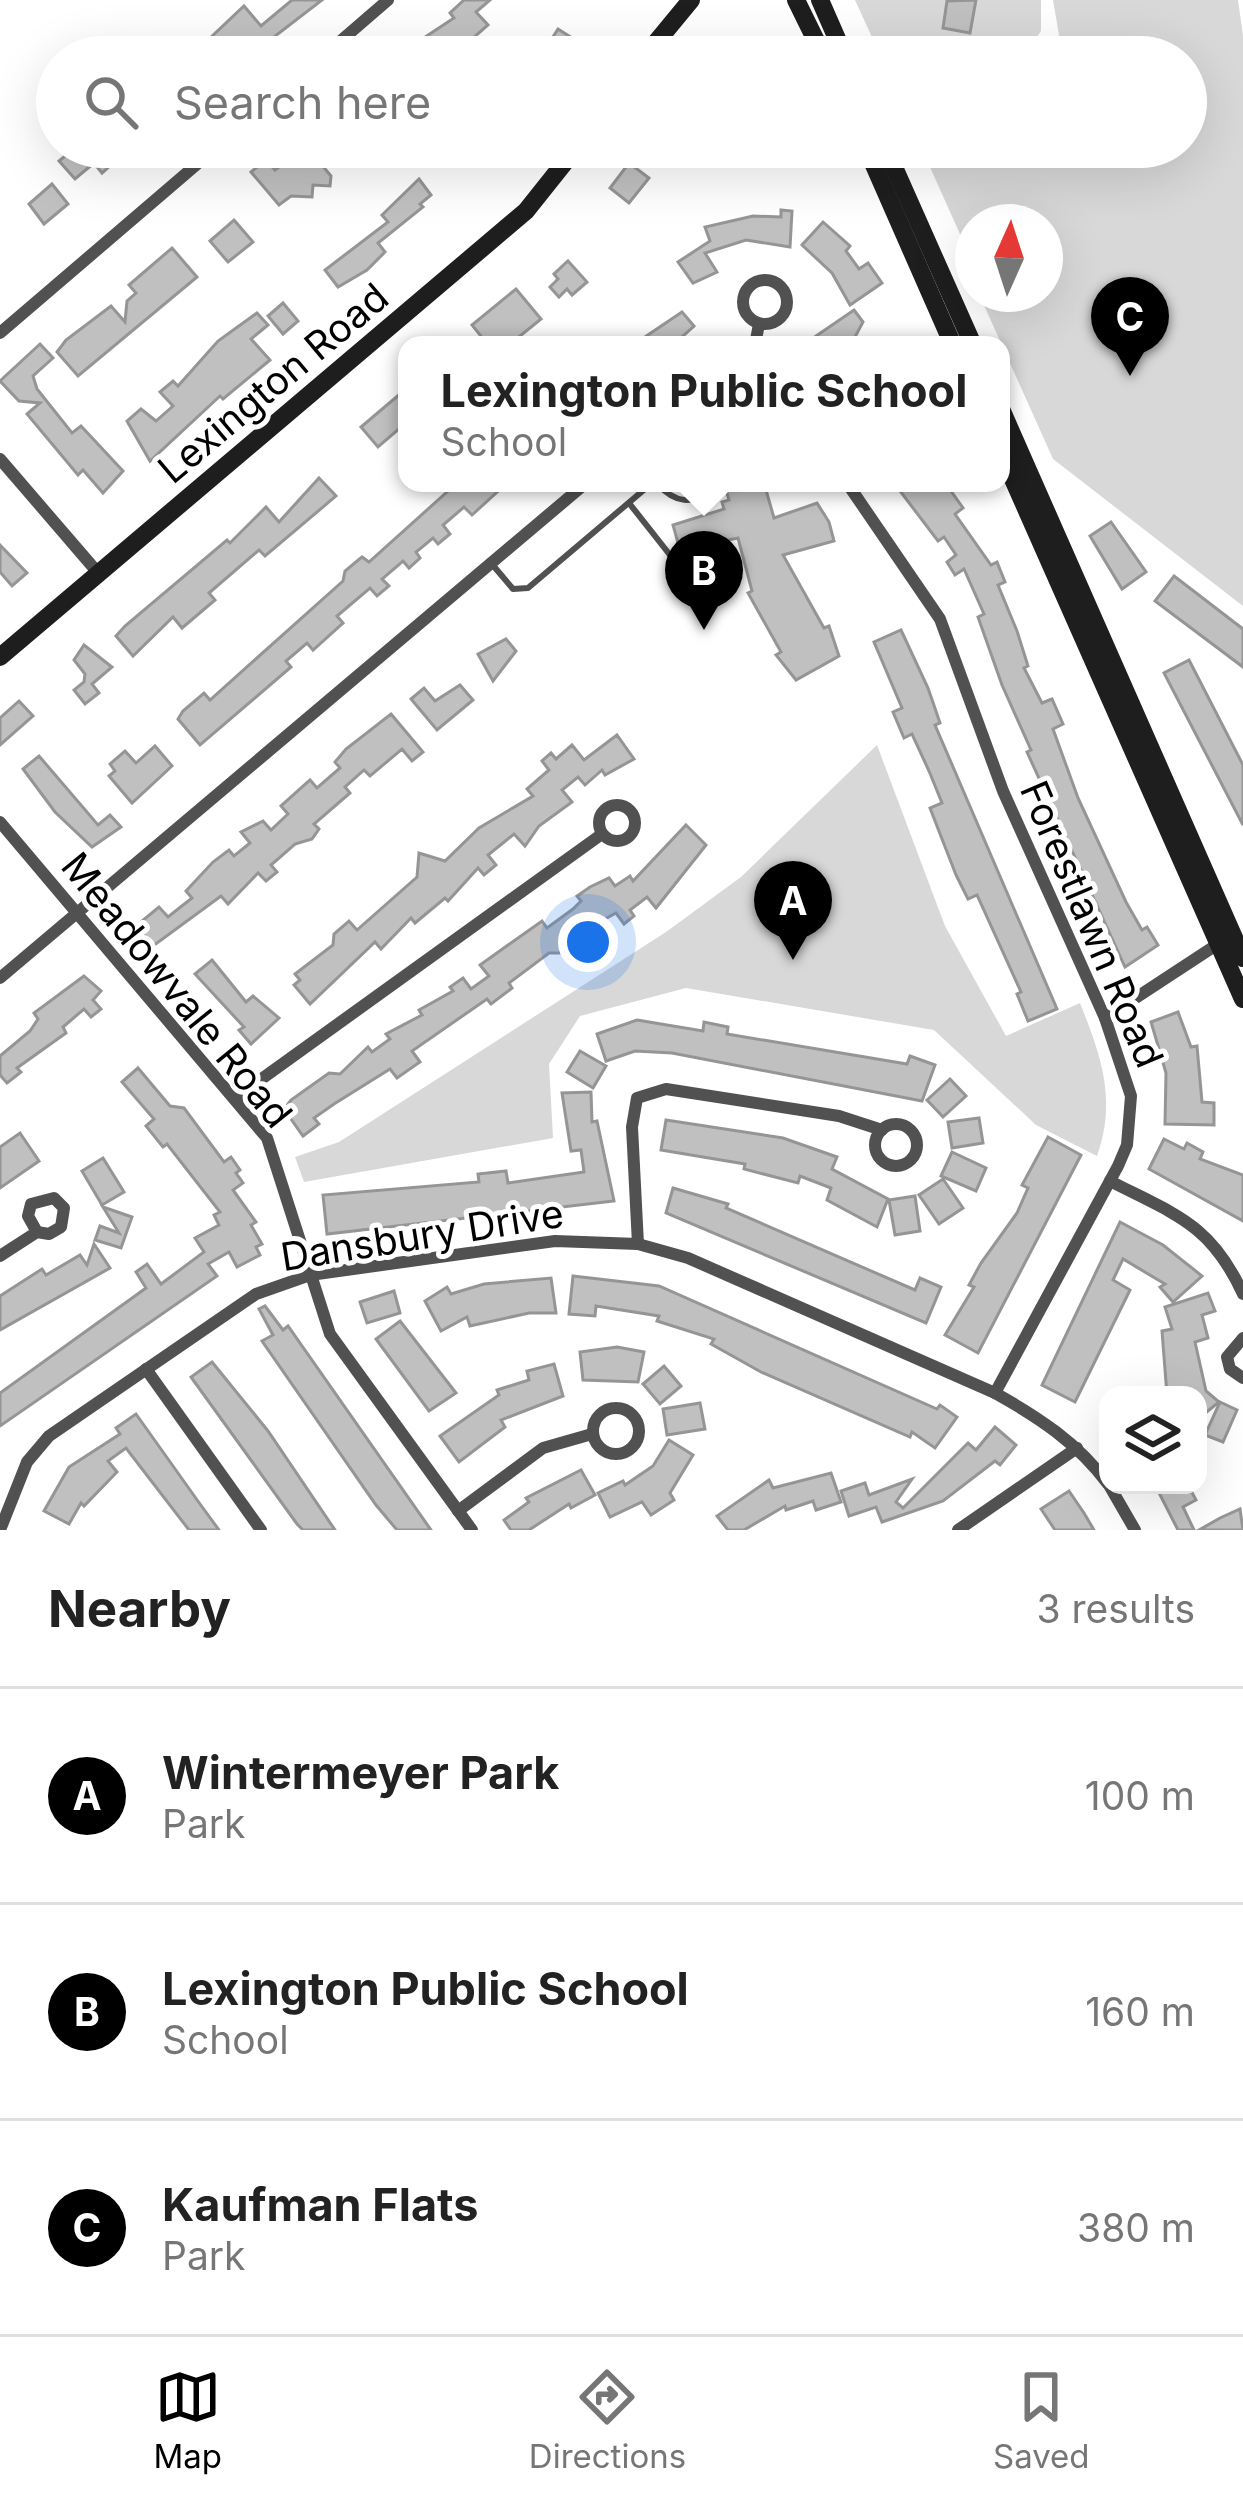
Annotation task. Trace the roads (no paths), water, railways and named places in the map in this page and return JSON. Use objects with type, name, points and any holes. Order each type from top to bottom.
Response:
[{"type":"main road","points":[[661,36],[690,0]]},
{"type":"main road","points":[[796,0],[814,36]]},
{"type":"main road","points":[[820,0],[836,36]]},
{"type":"main road","name":"Lexington Road","points":[[0,657],[526,211],[560,168]]},
{"type":"main road","points":[[875,168],[949,336]]},
{"type":"main road","points":[[893,168],[969,336]]},
{"type":"main road","points":[[1010,432],[1079,606]]},
{"type":"main road","points":[[1010,470],[1243,958]]},
{"type":"main road","points":[[1231,936],[1243,999]]},
{"type":"street","points":[[346,36],[388,0]]},
{"type":"street","points":[[0,333],[192,168]]},
{"type":"street","points":[[757,336],[759,324]]},
{"type":"street","points":[[0,459],[99,574]]},
{"type":"street","points":[[0,978],[575,492]]},
{"type":"street","name":"Forestlawn Road","points":[[853,492],[940,619],[1003,791],[1105,1018],[1131,1096],[1127,1144],[995,1393]]},
{"type":"street","name":"Meadowvale Road","points":[[0,822],[267,1138],[331,1334],[472,1530]]},
{"type":"street","points":[[235,1099],[602,834]]},
{"type":"street","points":[[1105,1018],[1231,936]]},
{"type":"street","points":[[638,1244],[641,1222],[632,1127],[637,1098],[646,1091],[666,1089],[839,1115],[882,1130]]},
{"type":"street","points":[[1110,1181],[1203,1231],[1224,1253],[1243,1294]]},
{"type":"street","points":[[0,1256],[37,1232]]},
{"type":"street","name":"Dansbury Drive","points":[[4,1529],[27,1462],[49,1436],[256,1294],[310,1275],[556,1241],[638,1244],[688,1258],[995,1393],[1037,1416],[1077,1448],[1099,1474]]},
{"type":"street","points":[[1243,1338],[1227,1357],[1230,1370],[1243,1378]]},
{"type":"street","points":[[146,1369],[261,1530]]},
{"type":"street","points":[[458,1510],[543,1448],[592,1433]]},
{"type":"street","points":[[958,1530],[1077,1448]]},
{"type":"street","name":"Dansbury Drive","points":[[1114,1494],[1135,1530]]},
{"type":"lane","points":[[491,563],[513,589],[528,588],[642,492]]},
{"type":"lane","points":[[664,492],[688,502],[704,492]]},
{"type":"lane","points":[[628,503],[670,555]]},
{"type":"place","name":"Kaufman Flats","points":[[1130,376]]},
{"type":"place","name":"Lexington Public School","points":[[704,630]]},
{"type":"place","name":"Wintermeyer Park","points":[[793,960]]}]
